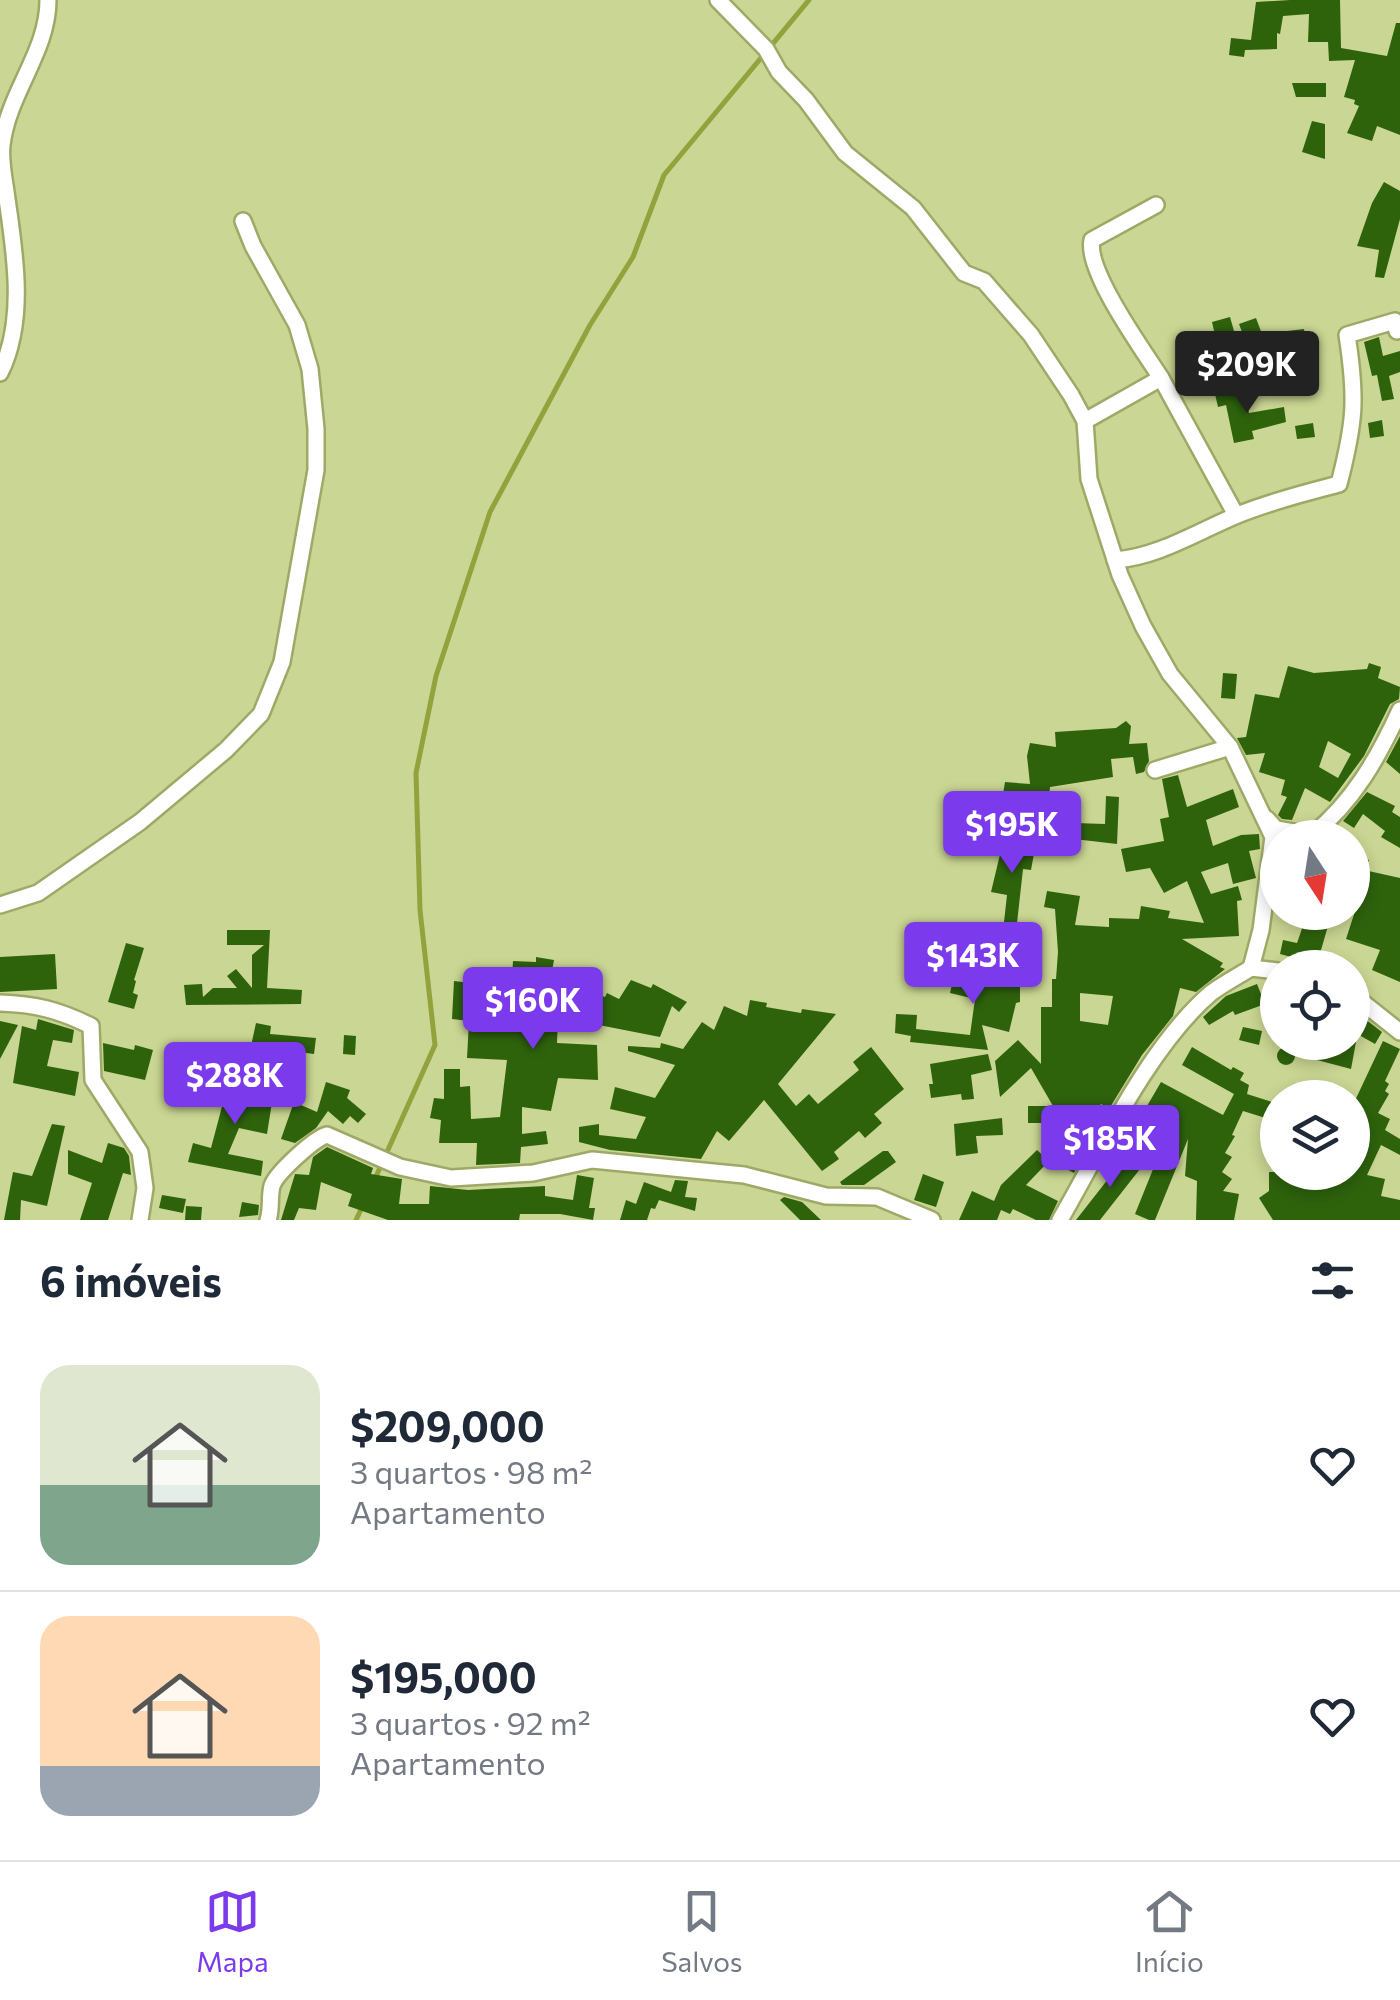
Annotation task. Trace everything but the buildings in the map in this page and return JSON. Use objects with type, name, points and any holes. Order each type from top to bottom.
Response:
[{"type":"street","points":[[0,373],[8,357],[16,314],[12,234],[1,150],[7,116],[48,26],[48,0]]},
{"type":"street","points":[[718,0],[766,49],[779,72],[806,100],[845,152],[912,208],[964,273],[984,281],[1030,335],[1085,421],[1089,479],[1115,560],[1143,626],[1170,674],[1230,748],[1273,838],[1261,930],[1250,968]]},
{"type":"street","points":[[1156,205],[1092,240],[1089,253],[1121,317],[1162,378],[1236,516]]},
{"type":"street","points":[[0,906],[38,893],[140,822],[226,750],[261,714],[282,662],[316,470],[316,429],[310,369],[297,325],[243,221]]},
{"type":"street","points":[[1115,560],[1132,559],[1290,496],[1339,484],[1354,427],[1355,386],[1346,335],[1395,321],[1400,330]]},
{"type":"street","points":[[1085,421],[1162,378]]},
{"type":"street","points":[[1265,817],[1276,829],[1312,835],[1339,813],[1370,769],[1400,710]]},
{"type":"street","points":[[1155,770],[1230,748]]},
{"type":"street","points":[[1060,1220],[1165,1044],[1210,994],[1250,968],[1260,969]]},
{"type":"street","points":[[0,1003],[38,1004],[91,1026],[93,1080],[140,1152],[146,1188],[140,1220]]},
{"type":"street","points":[[1370,1008],[1400,1032]]},
{"type":"street","points":[[268,1220],[272,1185],[279,1174],[316,1140],[328,1135],[400,1166],[451,1178],[532,1173],[592,1160],[744,1175],[826,1196],[876,1197],[932,1220]]},
{"type":"waterway","points":[[374,1181],[435,1045],[420,910],[416,773],[436,676],[490,512],[590,325],[633,257],[664,175],[809,0]]},
{"type":"waterway","points":[[356,1220],[363,1205]]}]
